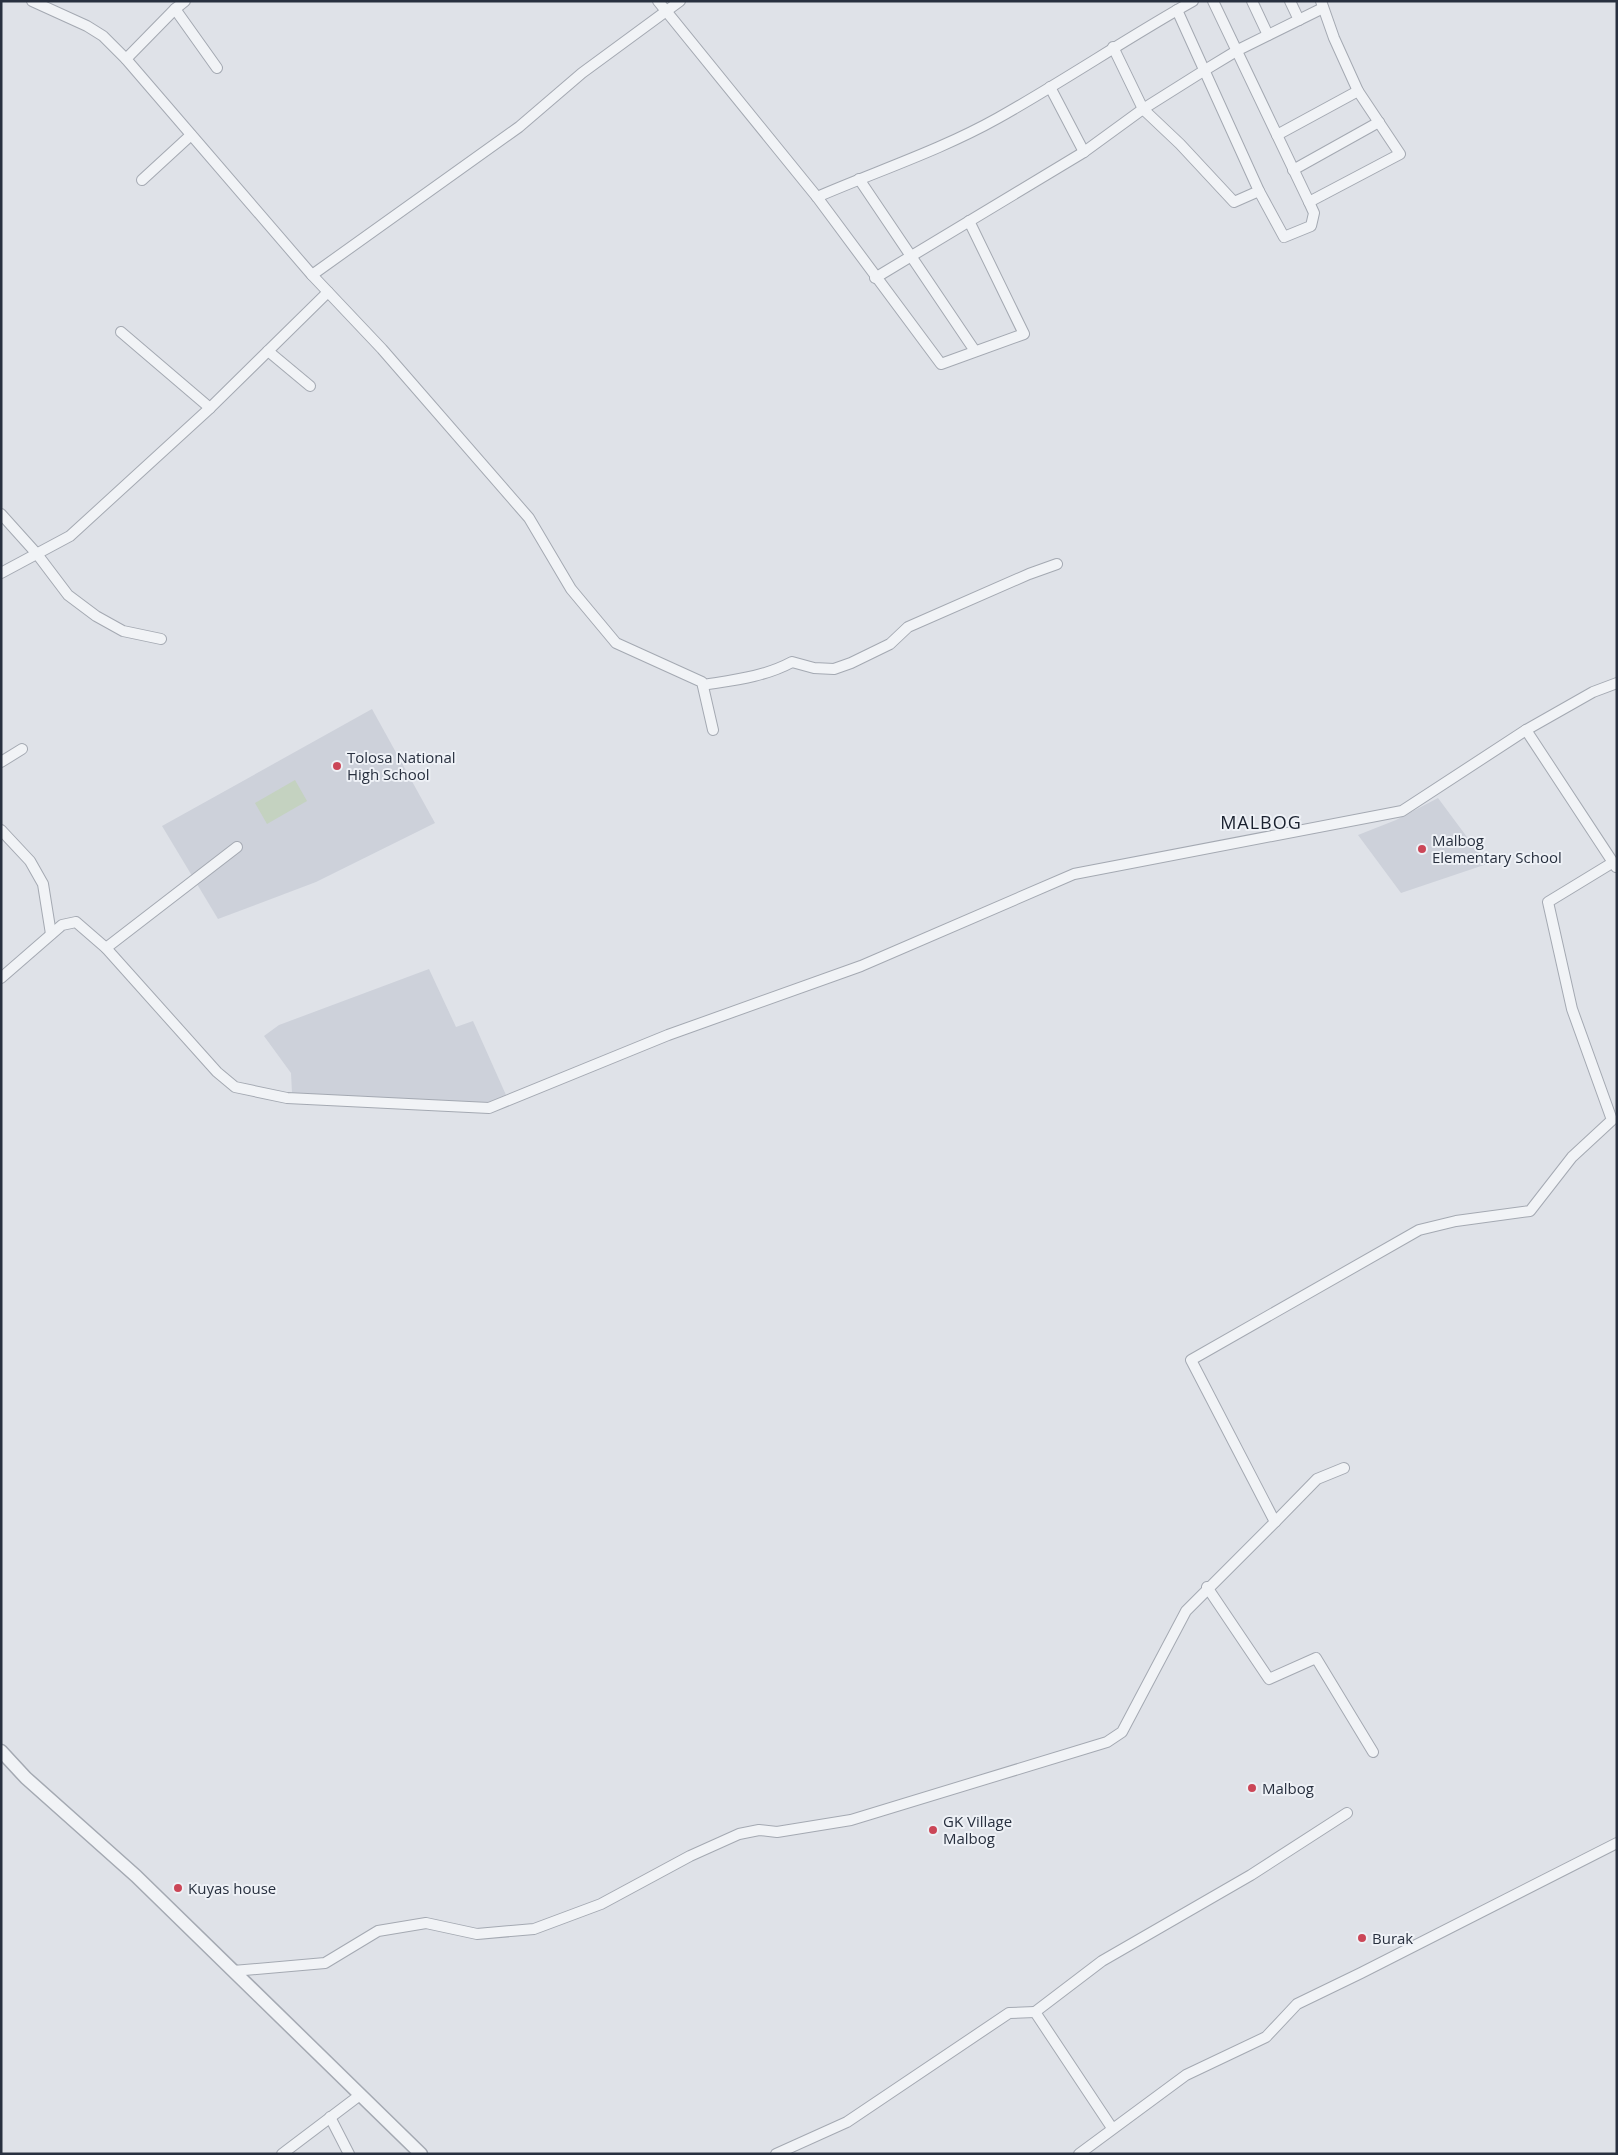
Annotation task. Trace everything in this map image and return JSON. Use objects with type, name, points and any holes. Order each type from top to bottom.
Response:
[{"type":"street","points":[[32,1],[103,36],[126,59],[312,275],[382,349],[529,518],[571,589],[616,643],[702,682],[713,730]]},
{"type":"street","points":[[126,59],[185,1]]},
{"type":"street","points":[[658,1],[817,197],[875,278],[941,364],[1024,334],[969,221]]},
{"type":"street","points":[[312,275],[519,128],[582,73],[680,1]]},
{"type":"street","points":[[817,197],[977,129],[1050,87],[1112,47],[1193,1]]},
{"type":"street","points":[[1177,10],[1259,191],[1284,237],[1311,226],[1314,213],[1213,1]]},
{"type":"street","points":[[1252,1],[1268,35]]},
{"type":"street","points":[[1290,1],[1299,20]]},
{"type":"street","points":[[875,278],[1084,152],[1143,109],[1205,70],[1238,50],[1299,20],[1322,5],[1334,38],[1358,91],[1400,154],[1309,202]]},
{"type":"street","points":[[175,9],[216,68]]},
{"type":"street","points":[[1112,47],[1143,109],[1180,144],[1234,202],[1259,191]]},
{"type":"street","points":[[1050,87],[1084,152]]},
{"type":"street","points":[[1278,135],[1358,91]]},
{"type":"street","points":[[1293,170],[1379,122]]},
{"type":"street","points":[[142,180],[191,134]]},
{"type":"street","points":[[859,179],[975,351]]},
{"type":"street","points":[[1,573],[70,536],[210,408],[328,292]]},
{"type":"street","points":[[121,332],[210,408]]},
{"type":"street","points":[[268,351],[310,386]]},
{"type":"street","points":[[1,514],[37,554],[68,595],[96,616],[123,631],[161,639]]},
{"type":"street","points":[[703,685],[744,679],[776,671],[792,662],[814,668],[834,669],[890,644],[908,627],[1028,574],[1058,564]]},
{"type":"street","points":[[1,978],[62,925],[76,922],[106,948],[217,1072],[235,1087],[287,1098],[489,1108],[668,1035],[861,966],[1074,874],[1402,811],[1526,730],[1593,692],[1617,683]]},
{"type":"street","points":[[1275,1522],[1191,1360],[1419,1230],[1456,1221],[1530,1211],[1572,1157],[1615,1119],[1572,1009],[1548,902],[1615,866],[1526,730]]},
{"type":"street","points":[[1,762],[22,749]]},
{"type":"street","points":[[1,830],[30,861],[43,884],[51,934]]},
{"type":"street","points":[[106,948],[237,847]]},
{"type":"street","points":[[233,1970],[324,1963],[378,1931],[426,1923],[477,1934],[534,1929],[602,1904],[690,1856],[739,1834],[759,1830],[777,1832],[851,1820],[1107,1742],[1122,1732],[1186,1611],[1317,1479],[1344,1468]]},
{"type":"street","points":[[1207,1588],[1269,1679],[1316,1658],[1373,1752]]},
{"type":"street","points":[[1,1751],[26,1778],[136,1876],[421,2154]]},
{"type":"street","points":[[776,2154],[847,2122],[1009,2013],[1035,2012],[1102,1961],[1251,1875],[1347,1814]]},
{"type":"street","points":[[1079,2154],[1186,2075],[1266,2037],[1297,2004],[1617,1843]]},
{"type":"street","points":[[1035,2012],[1112,2128]]},
{"type":"street","points":[[282,2154],[360,2095]]},
{"type":"street","points":[[330,2117],[349,2154]]},
{"type":"shaded area","name":"Tolosa National High School","points":[[372,709],[435,823],[316,882],[218,919],[162,826]]},
{"type":"shaded area","name":"Malbog Elementary School","points":[[1438,798],[1487,864],[1401,893],[1358,835],[1396,820]]},
{"type":"shaded area","points":[[429,969],[456,1027],[473,1021],[506,1095],[488,1103],[292,1093],[291,1073],[264,1036],[279,1025]]},
{"type":"green space","points":[[295,780],[307,801],[267,824],[255,803]]},
{"type":"place","name":"Tolosa National High School","points":[[337,766]]},
{"type":"place","name":"Malbog Elementary School","points":[[1422,849]]},
{"type":"place","name":"Malbog","points":[[1252,1788]]},
{"type":"place","name":"GK Village Malbog","points":[[933,1830]]},
{"type":"place","name":"Kuyas house","points":[[178,1888]]},
{"type":"place","name":"Burak","points":[[1362,1938]]},
{"type":"district","name":"MALBOG","points":[[1261,822]]}]
